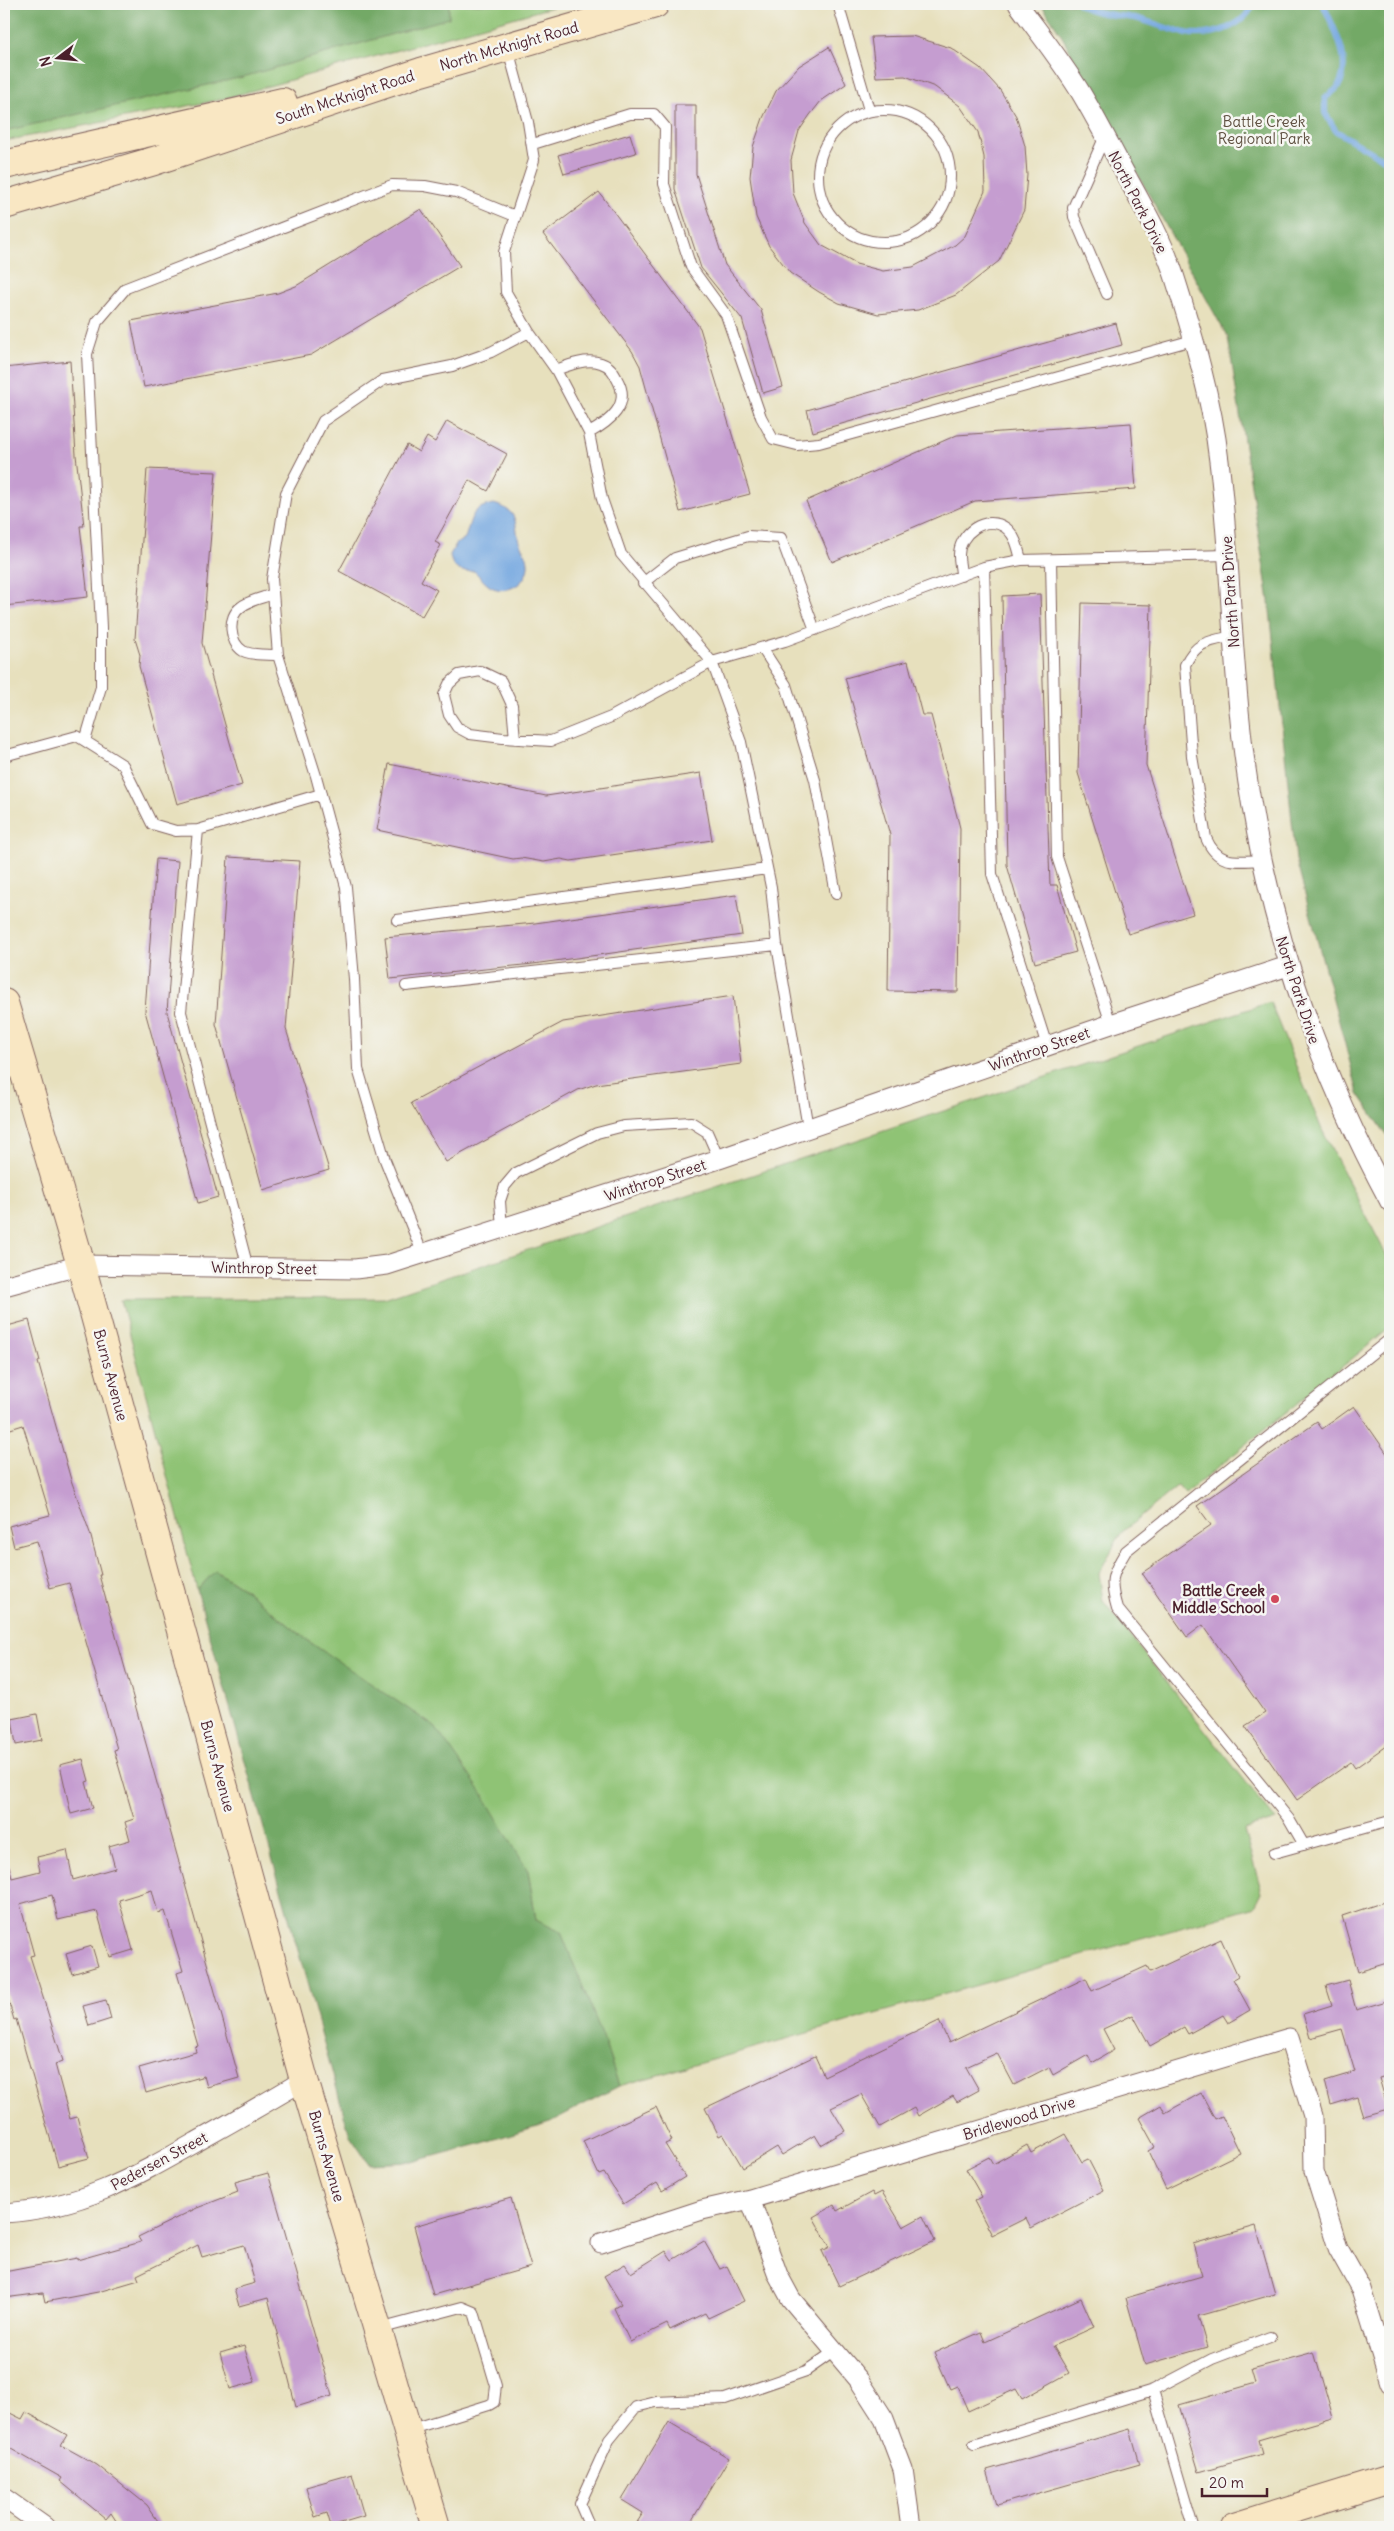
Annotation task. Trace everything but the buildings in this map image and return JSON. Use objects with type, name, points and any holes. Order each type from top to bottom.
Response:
[{"type":"street","name":"North McKnight Road","points":[[421,72],[655,4]]},
{"type":"street","name":"North Park Drive","points":[[1018,4],[1079,90],[1147,212],[1173,272],[1193,340],[1219,459],[1244,754],[1262,860],[1288,966],[1302,1009],[1339,1101],[1390,1202]]},
{"type":"street","name":"South McKnight Road","points":[[4,164],[421,72]]},
{"type":"street","name":"South McKnight Road","points":[[4,205],[154,161],[421,72]]},
{"type":"street","name":"Winthrop Street","points":[[4,1286],[81,1265],[355,1269],[387,1265],[719,1159],[1047,1046],[1288,966]]},
{"type":"street","name":"Burns Avenue","points":[[4,1003],[81,1265],[304,2080],[436,2527]]},
{"type":"street","name":"Bridlewood Drive","points":[[601,2243],[702,2210],[750,2199],[1288,2038],[1313,2116],[1314,2171],[1338,2248],[1361,2289],[1390,2383]]},
{"type":"street","name":"Pedersen Street","points":[[5,2209],[67,2204],[104,2191],[140,2174],[304,2080]]},
{"type":"street","points":[[750,2199],[767,2248],[787,2291],[810,2324],[836,2350],[874,2401],[894,2441],[903,2468],[911,2527]]},
{"type":"street","points":[[1236,2527],[1390,2479]]},
{"type":"street","points":[[4,2498],[45,2527]]},
{"type":"lane","points":[[838,4],[869,110]]},
{"type":"lane","points":[[507,47],[533,144],[534,160],[504,252],[506,292],[529,332],[556,370],[589,433],[602,499],[621,554],[643,583],[712,662],[741,742],[767,869],[776,945],[808,1128]]},
{"type":"lane","points":[[869,110],[892,110],[914,116],[933,131],[946,150],[951,173],[948,196],[937,217],[920,233],[899,242],[875,243],[853,236],[834,222],[822,202],[817,179],[820,156],[831,135],[848,119],[869,110]]},
{"type":"lane","points":[[533,144],[630,114],[654,114],[665,127],[664,184],[691,267],[726,315],[761,418],[773,439],[797,445],[819,443],[1193,340]]},
{"type":"lane","points":[[1105,136],[1073,208],[1074,217],[1107,294]]},
{"type":"lane","points":[[84,741],[101,687],[101,627],[87,354],[97,322],[126,288],[392,186],[426,186],[456,192],[515,216]]},
{"type":"lane","points":[[423,1254],[385,1160],[358,1069],[354,979],[346,887],[321,794],[278,655],[272,579],[286,493],[323,421],[384,380],[452,366],[491,352],[529,332]]},
{"type":"lane","points":[[556,370],[572,364],[600,362],[612,369],[622,386],[620,407],[608,423],[589,433]]},
{"type":"lane","points":[[961,576],[958,554],[965,534],[978,525],[992,524],[1005,528],[1017,543],[1021,560]]},
{"type":"lane","points":[[643,583],[675,558],[748,536],[781,538],[814,630]]},
{"type":"lane","points":[[515,739],[512,705],[501,682],[480,671],[458,675],[449,684],[444,695],[449,715],[457,727],[470,734],[515,739],[551,741],[611,717],[712,662],[762,648],[814,630],[984,567],[1021,560],[1228,554]]},
{"type":"lane","points":[[1051,560],[1057,857],[1112,1024]]},
{"type":"lane","points":[[984,567],[992,874],[1047,1046]]},
{"type":"lane","points":[[273,594],[242,606],[236,611],[232,622],[232,634],[236,644],[244,651],[254,654],[278,655]]},
{"type":"lane","points":[[1234,636],[1202,643],[1191,653],[1185,665],[1192,756],[1206,838],[1211,850],[1221,858],[1232,861],[1262,860]]},
{"type":"lane","points":[[762,648],[786,685],[795,713],[815,780],[836,894]]},
{"type":"lane","points":[[4,756],[77,736],[123,765],[152,824],[176,831],[198,830],[321,794]]},
{"type":"lane","points":[[198,830],[181,1012],[248,1268]]},
{"type":"lane","points":[[397,920],[767,869]]},
{"type":"lane","points":[[406,986],[776,945]]},
{"type":"lane","points":[[502,1229],[500,1201],[505,1186],[516,1173],[597,1134],[624,1126],[690,1122],[706,1132],[719,1159]]},
{"type":"lane","points":[[1304,1845],[1289,1819],[1117,1608],[1111,1588],[1112,1573],[1126,1551],[1390,1339]]},
{"type":"lane","points":[[1274,1853],[1390,1821]]},
{"type":"lane","points":[[378,2330],[462,2307],[474,2312],[496,2386],[494,2402],[408,2430]]},
{"type":"lane","points":[[974,2445],[1153,2390],[1212,2359],[1270,2337]]},
{"type":"lane","points":[[590,2527],[580,2504],[609,2440],[636,2407],[656,2402],[725,2399],[806,2371],[836,2350]]},
{"type":"lane","points":[[1153,2390],[1193,2527]]},
{"type":"green space","points":[[4,4],[563,4],[219,100],[4,141]]},
{"type":"green space","points":[[4,4],[449,4],[449,18],[243,77],[4,131]]},
{"type":"green space","name":"Battle Creek Regional Park","points":[[1041,4],[1387,4],[1390,7],[1390,1140],[1358,1093],[1296,860],[1269,601],[1228,338],[1060,33]]},
{"type":"green space","points":[[1270,1002],[1322,1130],[1390,1262],[1390,1328],[1185,1494],[1178,1486],[1121,1533],[1099,1573],[1103,1601],[1276,1820],[1244,1830],[1262,1893],[1255,1907],[619,2086],[602,2035],[536,1920],[528,1871],[364,1680],[311,1643],[244,1589],[216,1571],[197,1590],[121,1300],[384,1298]]},
{"type":"green space","points":[[215,1571],[244,1589],[311,1643],[435,1727],[482,1793],[528,1871],[536,1920],[561,1932],[602,2035],[619,2086],[550,2122],[412,2162],[369,2164],[350,2136],[197,1590]]},
{"type":"water","points":[[494,504],[508,510],[512,514],[519,541],[528,562],[527,572],[520,583],[503,590],[486,584],[474,571],[461,571],[455,567],[450,555],[456,544],[465,538],[473,515],[480,508]]},
{"type":"waterway","points":[[1079,4],[1097,12],[1135,18],[1181,32],[1195,34],[1212,33],[1237,23],[1244,18],[1253,4]]},
{"type":"waterway","points":[[1323,4],[1340,44],[1344,65],[1343,75],[1338,87],[1325,98],[1325,113],[1336,131],[1390,163]]},
{"type":"place","name":"Battle Creek Middle School","points":[[1275,1599]]}]
